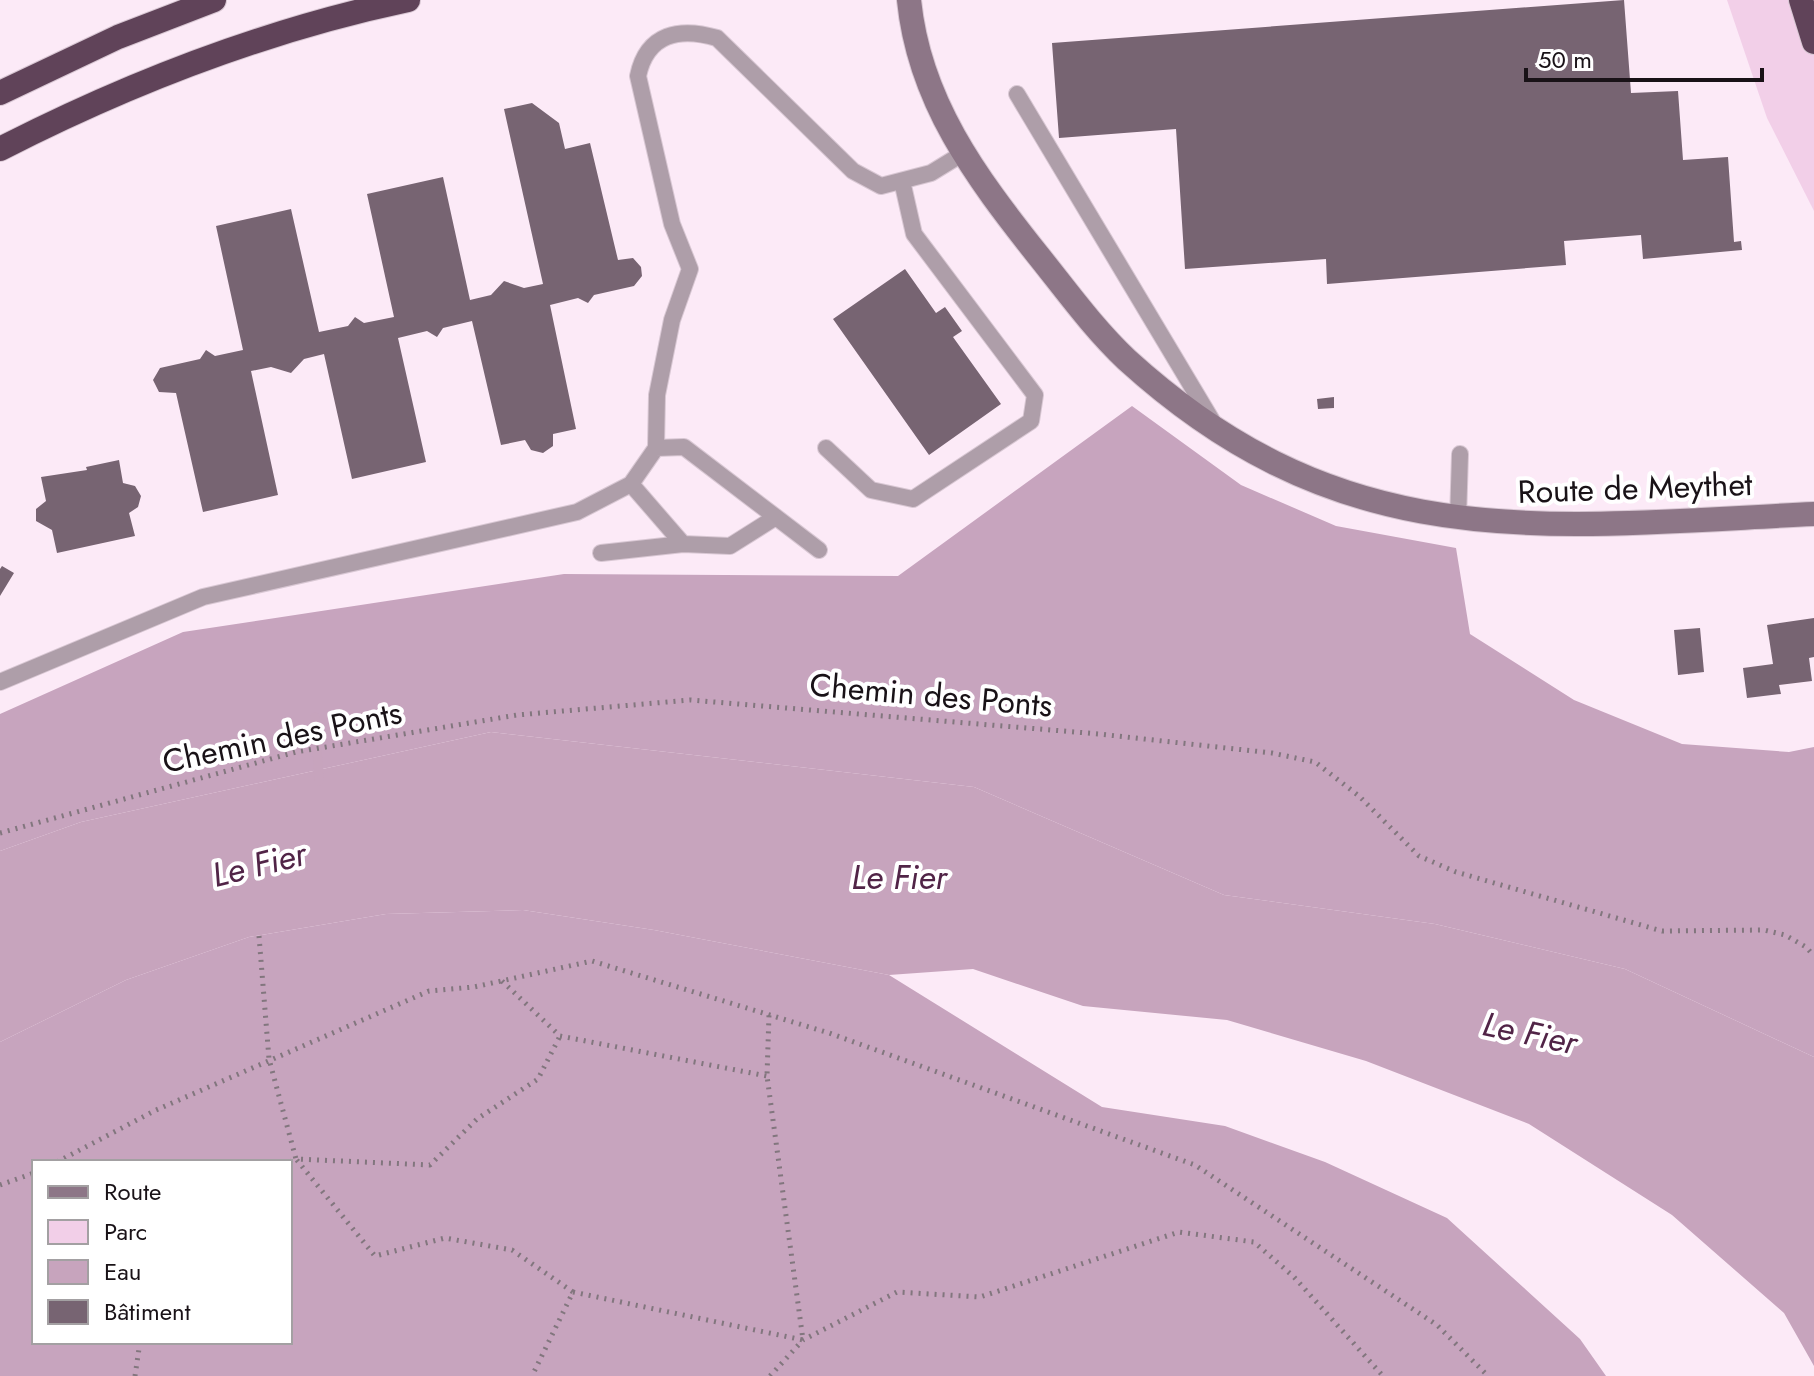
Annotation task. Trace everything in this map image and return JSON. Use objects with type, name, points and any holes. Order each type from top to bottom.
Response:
[{"type":"highway","points":[[0,93],[118,37],[214,0]]},
{"type":"highway","points":[[0,149],[114,96],[240,46],[285,30],[408,0]]},
{"type":"highway","points":[[1801,0],[1814,42]]},
{"type":"street","name":"Route de Meythet","points":[[909,0],[925,77],[962,154],[1088,319],[1159,387],[1218,430],[1271,462],[1325,485],[1405,511],[1458,520],[1570,526],[1814,514]]},
{"type":"lane","points":[[0,682],[203,597],[577,512],[631,484],[656,448],[657,395],[672,320],[690,269],[672,224],[638,76],[642,57],[661,39],[689,30],[717,38],[853,171],[881,186],[931,173],[962,154]]},
{"type":"lane","points":[[1017,94],[1218,430]]},
{"type":"lane","points":[[826,448],[871,490],[913,499],[1031,421],[1035,395],[914,234],[902,181]]},
{"type":"lane","points":[[656,448],[684,447],[819,550]]},
{"type":"lane","points":[[1458,520],[1460,454]]},
{"type":"lane","points":[[631,484],[683,544]]},
{"type":"lane","points":[[601,553],[683,544],[730,546],[776,517]]},
{"type":"path","name":"Chemin des Ponts","points":[[0,833],[296,752],[517,715],[690,700],[1099,734],[1272,753],[1315,762],[1359,796],[1419,856],[1456,872],[1662,931],[1764,930],[1785,935],[1814,956]]},
{"type":"path","points":[[259,936],[269,1059],[293,1161],[375,1256],[445,1238],[512,1250],[573,1292],[803,1340]]},
{"type":"path","points":[[61,1160],[156,1110],[429,991],[501,981],[592,961],[769,1015],[1195,1165],[1437,1325],[1488,1376]]},
{"type":"path","points":[[501,981],[560,1036],[767,1076]]},
{"type":"path","points":[[769,1015],[767,1076],[803,1340]]},
{"type":"path","points":[[293,1161],[430,1165],[477,1119],[538,1079],[560,1036]]},
{"type":"path","points":[[0,1185],[32,1174]]},
{"type":"path","points":[[770,1376],[803,1340],[897,1292],[980,1297],[1179,1232],[1254,1242],[1294,1277],[1383,1376]]},
{"type":"path","points":[[532,1376],[573,1292]]},
{"type":"path","points":[[135,1376],[140,1344]]},
{"type":"green space","points":[[1727,0],[1814,0],[1814,211],[1767,118]]},
{"type":"shaded area","points":[[1132,406],[1241,485],[1336,526],[1456,548],[1470,634],[1574,700],[1682,744],[1789,752],[1814,747],[1814,1057],[1625,969],[1435,924],[1224,895],[974,787],[491,732],[81,822],[0,851],[0,714],[183,632],[564,574],[898,576]]},
{"type":"shaded area","points":[[523,910],[654,930],[889,975],[1102,1107],[1225,1126],[1325,1162],[1447,1218],[1580,1339],[1606,1376],[0,1376],[0,1042],[126,980],[249,937],[386,914]]},
{"type":"water","name":"Le Fier","points":[[491,732],[974,787],[1224,895],[1435,924],[1625,969],[1814,1057],[1814,1366],[1784,1313],[1672,1215],[1529,1124],[1366,1061],[1227,1020],[1083,1006],[973,969],[889,975],[654,930],[523,910],[386,914],[249,937],[126,980],[0,1042],[0,851],[81,822]]},
{"type":"building","points":[[1624,0],[1631,93],[1678,91],[1683,160],[1728,157],[1734,242],[1741,241],[1742,250],[1643,259],[1641,235],[1564,241],[1566,265],[1327,284],[1326,259],[1185,269],[1176,129],[1059,138],[1052,43]]},
{"type":"building","points":[[532,103],[559,123],[565,149],[590,143],[618,260],[633,258],[641,267],[642,276],[634,286],[594,295],[588,303],[578,298],[550,305],[576,429],[553,434],[553,446],[543,453],[531,450],[525,440],[501,445],[472,321],[443,328],[437,337],[427,331],[398,338],[426,462],[352,479],[324,354],[304,359],[291,373],[271,367],[251,371],[278,495],[203,512],[176,393],[159,392],[153,380],[160,368],[200,359],[206,350],[215,356],[243,350],[216,226],[291,209],[319,332],[348,326],[355,317],[364,323],[394,317],[367,194],[443,177],[470,300],[491,295],[504,281],[524,288],[543,284],[504,109]]},
{"type":"building","points":[[905,269],[936,313],[945,307],[962,331],[953,337],[1001,404],[929,455],[833,319]]},
{"type":"building","points":[[1334,397],[1334,408],[1318,409],[1317,399]]},
{"type":"building","points":[[119,460],[123,483],[135,486],[141,496],[138,507],[129,513],[135,536],[57,553],[52,530],[36,521],[36,509],[46,501],[41,477],[87,470],[86,467]]},
{"type":"building","points":[[2,566],[14,573],[0,596],[0,569]]},
{"type":"building","points":[[1814,618],[1814,657],[1809,658],[1812,681],[1779,685],[1781,694],[1747,698],[1743,668],[1773,664],[1767,625]]},
{"type":"building","points":[[1700,628],[1704,672],[1678,675],[1674,630]]},
{"type":"waterway","points":[[315,717],[319,781]]}]
